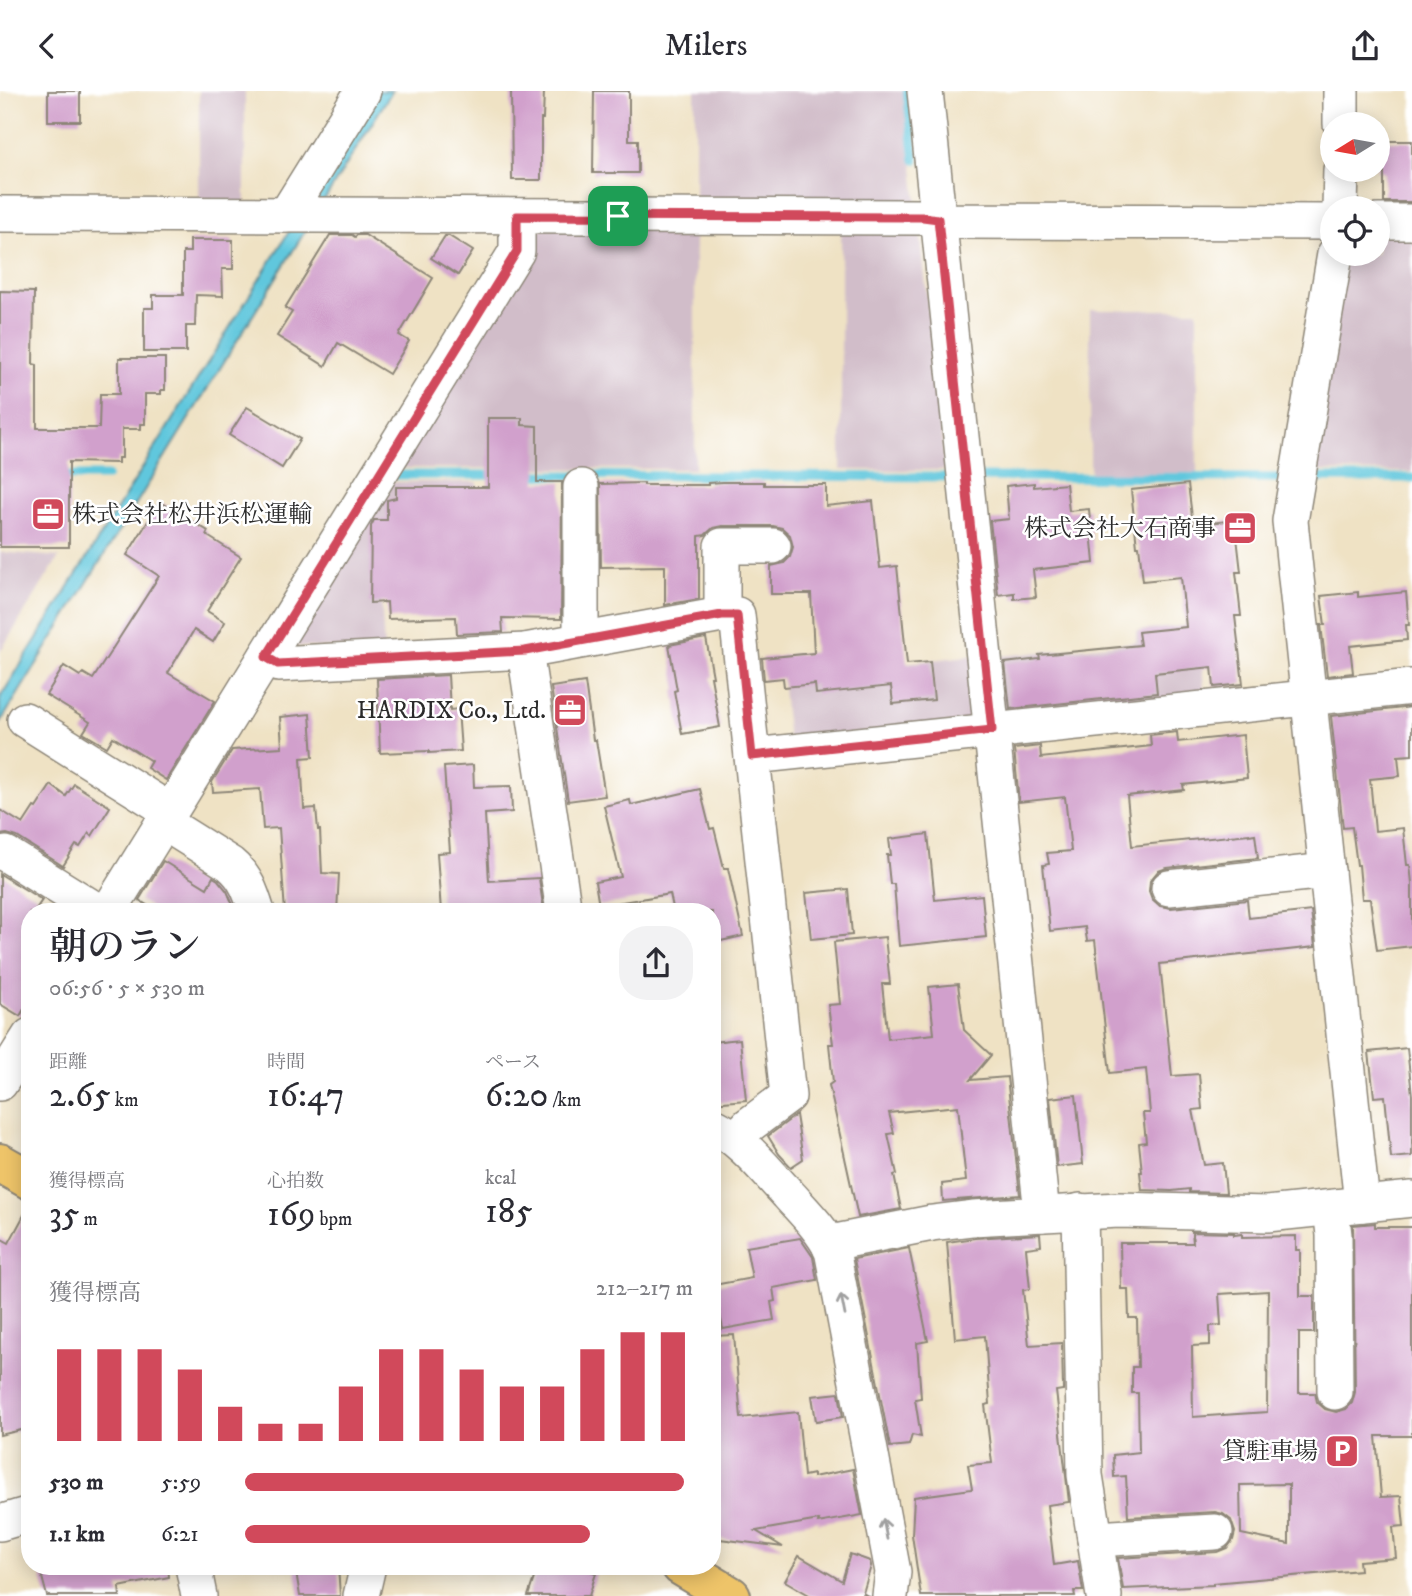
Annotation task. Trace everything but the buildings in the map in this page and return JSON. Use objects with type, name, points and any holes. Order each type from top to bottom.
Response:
[{"type":"highway","points":[[0,1163],[21,1175]]},
{"type":"highway","points":[[689,1579],[731,1596]]},
{"type":"street","points":[[288,215],[363,91]]},
{"type":"street","points":[[925,91],[1042,1214]]},
{"type":"street","points":[[1340,112],[1341,91]]},
{"type":"street","points":[[0,214],[923,217],[953,221],[1320,222]]},
{"type":"street","points":[[113,903],[517,251],[517,216]]},
{"type":"street","points":[[1390,222],[1412,222]]},
{"type":"street","points":[[1333,266],[1290,521],[1327,871],[1347,1206],[1334,1235],[1335,1391]]},
{"type":"street","points":[[581,487],[581,626],[584,640]]},
{"type":"street","points":[[722,615],[722,546],[773,546]]},
{"type":"street","points":[[266,657],[278,664],[525,651],[722,615],[737,615],[788,1096],[749,1125],[724,1132],[820,1230],[830,1247],[835,1261],[893,1572],[890,1596]]},
{"type":"street","points":[[525,651],[563,903]]},
{"type":"street","points":[[752,756],[1412,687]]},
{"type":"street","points":[[25,720],[167,817],[239,871],[246,881],[254,903]]},
{"type":"street","points":[[6,854],[85,903]]},
{"type":"street","points":[[1169,888],[1327,871]]},
{"type":"street","points":[[0,1083],[21,1050]]},
{"type":"street","points":[[830,1247],[841,1241],[946,1220],[1119,1210],[1267,1214],[1412,1199]]},
{"type":"street","points":[[1080,1211],[1085,1475],[1104,1596]]},
{"type":"street","points":[[0,1523],[21,1517]]},
{"type":"street","points":[[1095,1539],[1215,1532]]},
{"type":"street","points":[[195,1575],[199,1596]]},
{"type":"street","points":[[361,1596],[366,1575]]},
{"type":"shaded area","points":[[199,91],[245,91],[245,204],[199,204]]},
{"type":"shaded area","points":[[695,91],[905,91],[917,204],[695,203]]},
{"type":"shaded area","points":[[538,229],[695,229],[695,469],[395,468],[538,237]]},
{"type":"shaded area","points":[[841,230],[920,230],[945,470],[841,470]]},
{"type":"shaded area","points":[[1390,235],[1412,235],[1412,472],[1309,471],[1344,266],[1390,266]]},
{"type":"shaded area","points":[[1090,310],[1197,310],[1197,473],[1090,473]]},
{"type":"shaded area","points":[[387,482],[477,482],[477,571],[380,576],[384,650],[285,646]]},
{"type":"shaded area","points":[[0,552],[59,557],[0,652]]},
{"type":"shaded area","points":[[1198,624],[1205,698],[998,719],[991,657],[1136,642],[1136,631]]},
{"type":"shaded area","points":[[864,647],[867,667],[978,655],[985,720],[788,741],[780,656]]},
{"type":"water","points":[[376,91],[392,91],[0,723],[0,698]]},
{"type":"waterway","points":[[907,91],[915,160]]},
{"type":"waterway","points":[[396,475],[499,475]]},
{"type":"waterway","points":[[527,475],[957,477]]},
{"type":"waterway","points":[[58,476],[107,476]]},
{"type":"waterway","points":[[974,477],[1287,478]]},
{"type":"waterway","points":[[1308,478],[1412,478]]},
{"type":"place","name":"株式会社松井浜松運輸","points":[[48,514]]},
{"type":"place","name":"株式会社大石商事","points":[[1240,528]]},
{"type":"place","name":"HARDIX Co., Ltd.","points":[[570,710]]},
{"type":"place","name":"貸駐車場","points":[[1342,1451]]},
{"type":"route","points":[[517,216],[618,216],[938,219],[992,730],[752,756],[737,615],[722,615],[525,651],[278,664],[266,657],[517,251],[517,216]]}]
